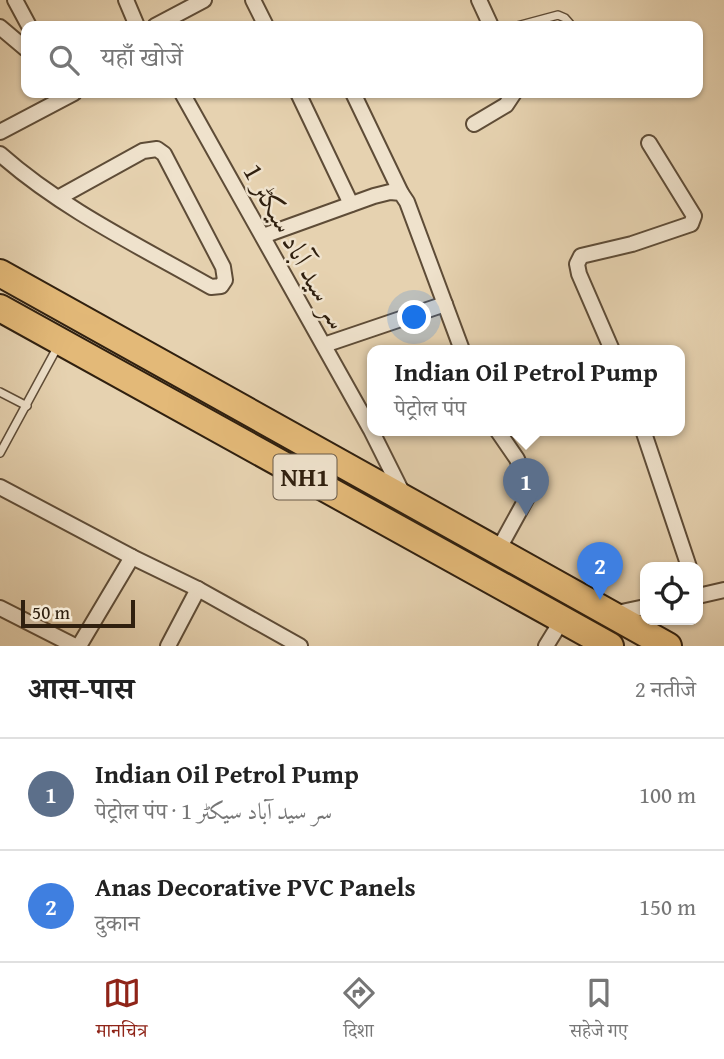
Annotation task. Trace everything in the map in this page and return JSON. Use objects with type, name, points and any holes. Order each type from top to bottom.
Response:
[{"type":"highway","name":"NH1","points":[[0,274],[668,646]]},
{"type":"highway","name":"NH1","points":[[2,314],[60,342],[610,646]]},
{"type":"street","points":[[16,0],[26,21]]},
{"type":"street","points":[[120,0],[134,21]]},
{"type":"street","points":[[126,0],[134,21]]},
{"type":"street","points":[[164,21],[204,0]]},
{"type":"street","points":[[253,0],[264,21]]},
{"type":"street","points":[[479,0],[489,21]]},
{"type":"street","points":[[0,27],[21,45]]},
{"type":"street","points":[[0,132],[64,98]]},
{"type":"street","name":"سر سید آباد سیکٹر 1","points":[[185,98],[367,423]]},
{"type":"street","points":[[300,98],[351,204]]},
{"type":"street","points":[[355,98],[407,202],[460,345]]},
{"type":"street","points":[[474,124],[506,105],[511,98]]},
{"type":"street","points":[[610,345],[577,264],[581,256],[632,244],[691,224],[694,216],[649,143]]},
{"type":"street","points":[[0,154],[25,176],[58,198],[211,287],[221,286],[225,280],[223,267],[164,154],[156,149],[143,151],[58,198]]},
{"type":"street","points":[[263,236],[351,204],[390,192],[401,193]]},
{"type":"street","points":[[324,345],[445,304]]},
{"type":"street","name":"سر سید آباد سیکٹر 1","points":[[374,436],[405,498]]},
{"type":"street","points":[[497,552],[530,492],[517,460],[501,436]]},
{"type":"street","points":[[645,436],[687,562]]},
{"type":"street","points":[[0,486],[198,589],[276,640],[300,646]]},
{"type":"street","points":[[0,608],[77,646],[132,557]]},
{"type":"street","points":[[168,646],[198,589]]},
{"type":"street","points":[[703,594],[724,590]]},
{"type":"street","points":[[611,614],[640,608]]},
{"type":"street","points":[[546,646],[562,620]]},
{"type":"lane","points":[[536,21],[558,15],[568,21]]},
{"type":"lane","points":[[0,453],[60,342]]},
{"type":"lane","points":[[0,392],[27,406]]},
{"type":"place","name":"Indian Oil Petrol Pump","points":[[526,516]]},
{"type":"place","name":"Anas Decorative PVC Panels","points":[[600,600]]}]
